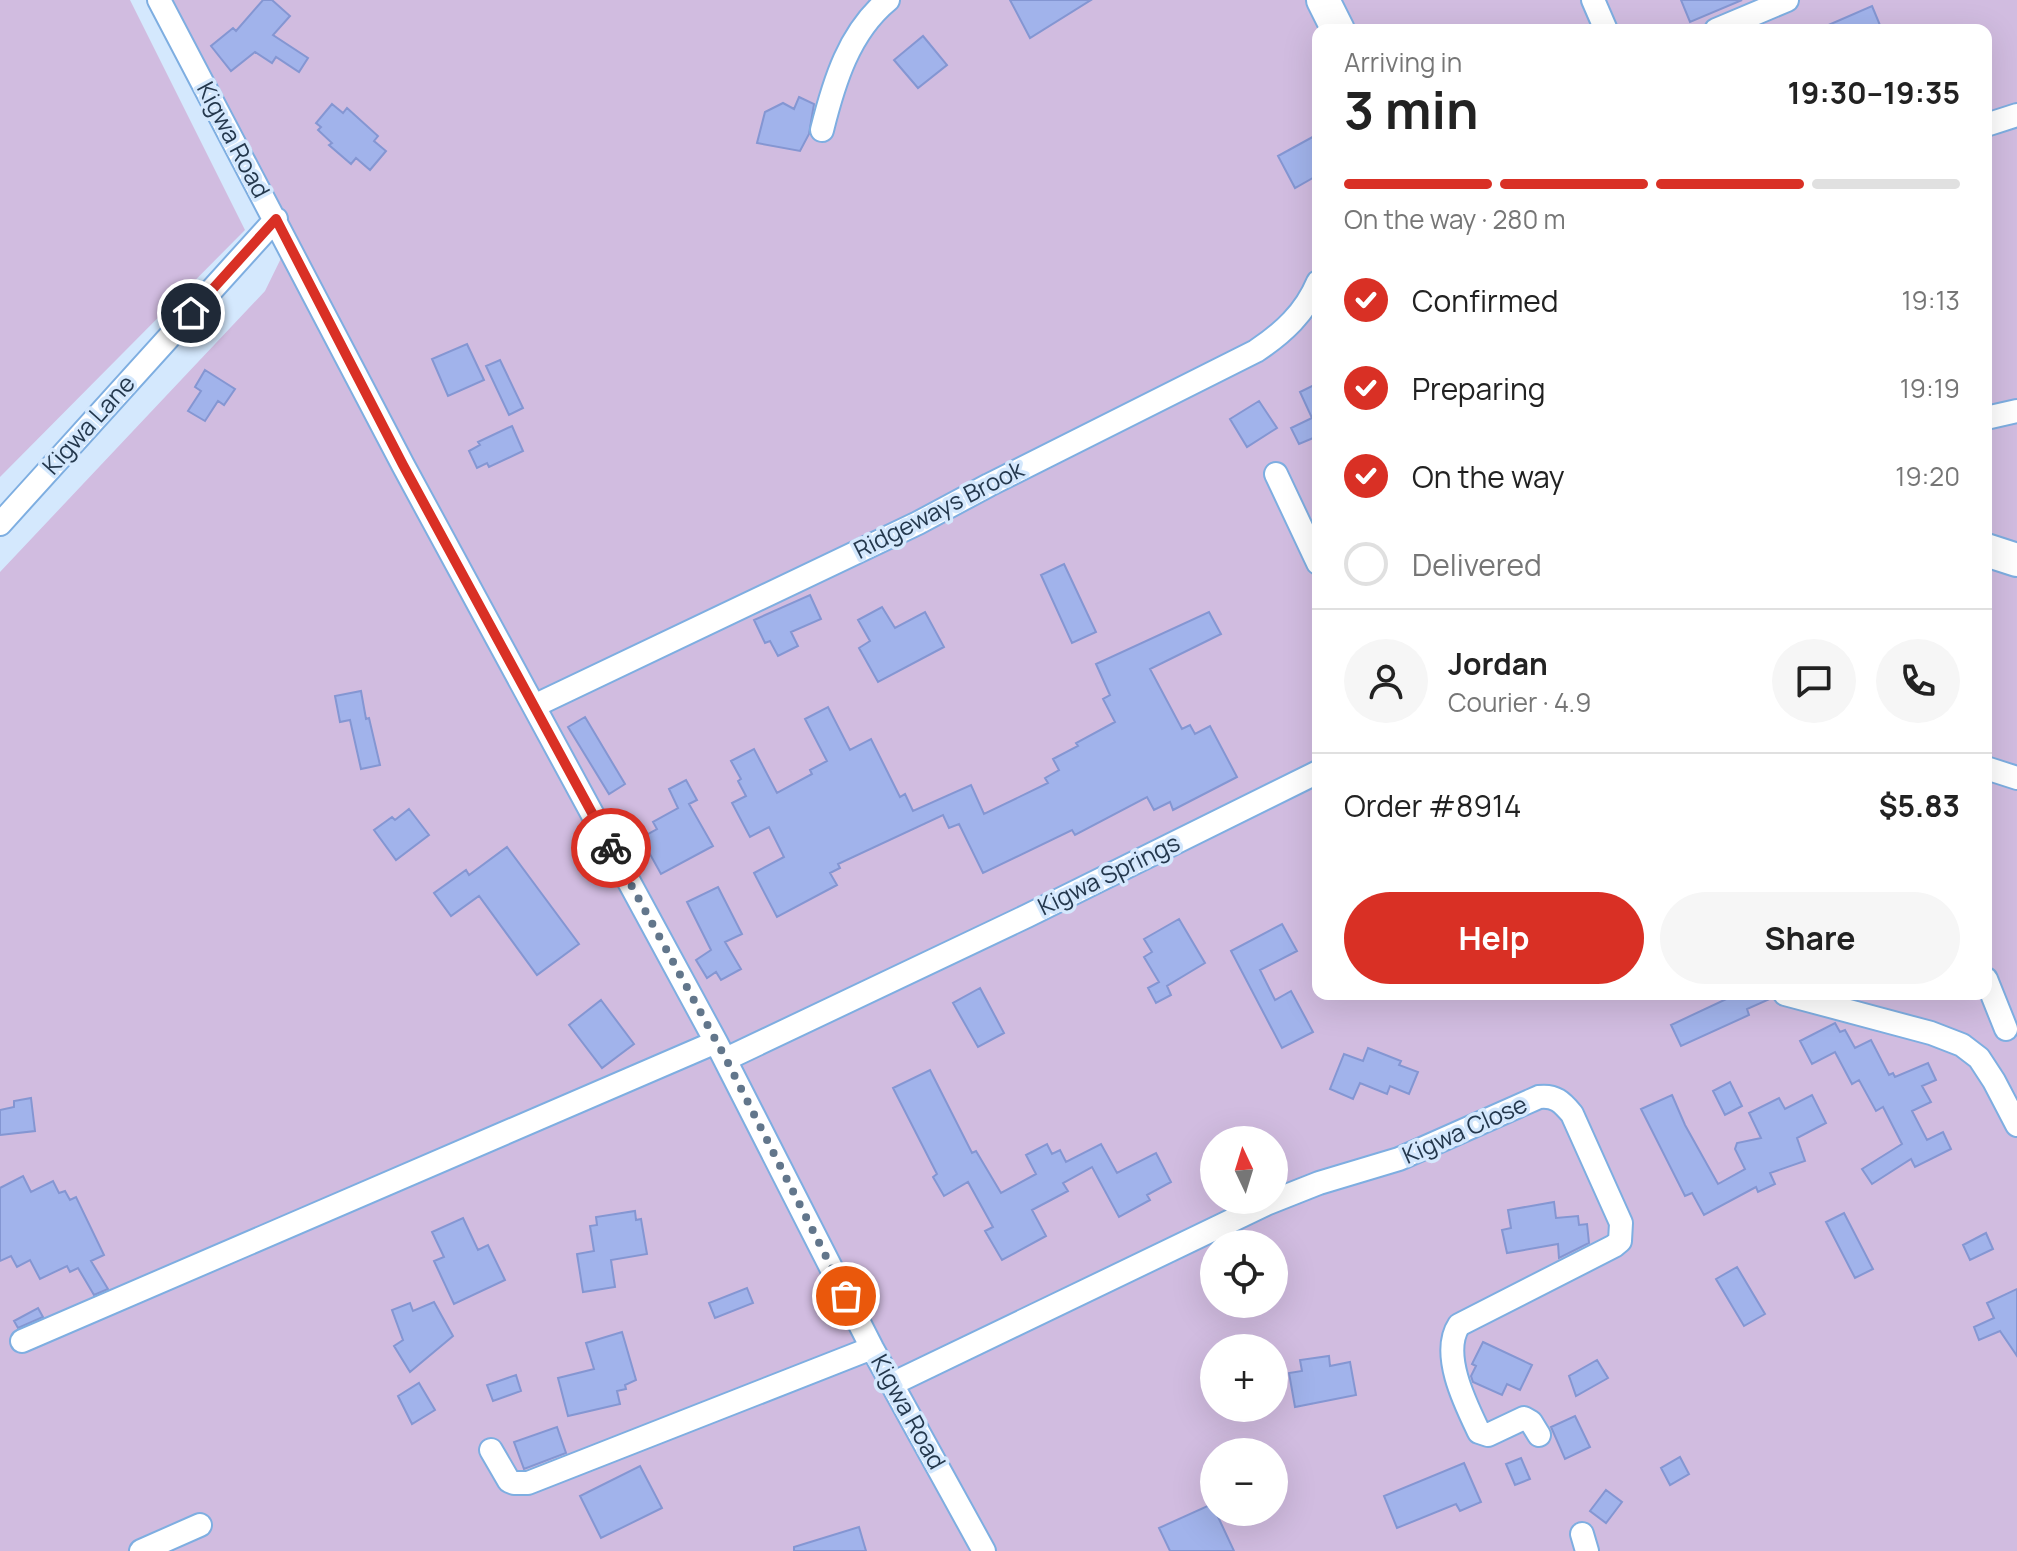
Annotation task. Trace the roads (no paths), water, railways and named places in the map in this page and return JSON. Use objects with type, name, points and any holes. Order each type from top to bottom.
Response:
[{"type":"street","name":"Kigwa Road","points":[[159,0],[403,465],[721,1050],[872,1348],[984,1551]]},
{"type":"street","points":[[822,130],[831,94],[855,36],[888,0]]},
{"type":"street","points":[[1323,0],[1335,24]]},
{"type":"street","points":[[1593,0],[1603,24]]},
{"type":"street","points":[[1730,24],[1787,0]]},
{"type":"street","points":[[1992,123],[2017,115]]},
{"type":"street","name":"Kigwa Lane","points":[[0,524],[276,219]]},
{"type":"street","name":"Ridgeways Brook","points":[[534,706],[918,523],[1256,351],[1291,325],[1312,295]]},
{"type":"street","points":[[1992,417],[2017,411]]},
{"type":"street","points":[[1276,474],[1312,550]]},
{"type":"street","points":[[1992,552],[2017,560]]},
{"type":"street","points":[[1992,770],[2017,778]]},
{"type":"street","name":"Kigwa Springs","points":[[22,1341],[721,1050],[1027,916],[1312,775]]},
{"type":"street","points":[[1992,994],[2006,1029]]},
{"type":"street","points":[[1807,1000],[1931,1033],[1962,1045],[1987,1069],[2017,1125]]},
{"type":"street","name":"Kigwa Close","points":[[892,1384],[1266,1204],[1319,1183],[1399,1159],[1539,1097],[1548,1096],[1564,1104],[1572,1114],[1621,1223],[1620,1241],[1459,1325],[1453,1338],[1456,1383],[1479,1432],[1488,1435],[1524,1418],[1531,1422],[1539,1435]]},
{"type":"street","points":[[491,1450],[509,1481],[528,1483],[872,1348]]},
{"type":"street","points":[[141,1551],[200,1525]]}]
